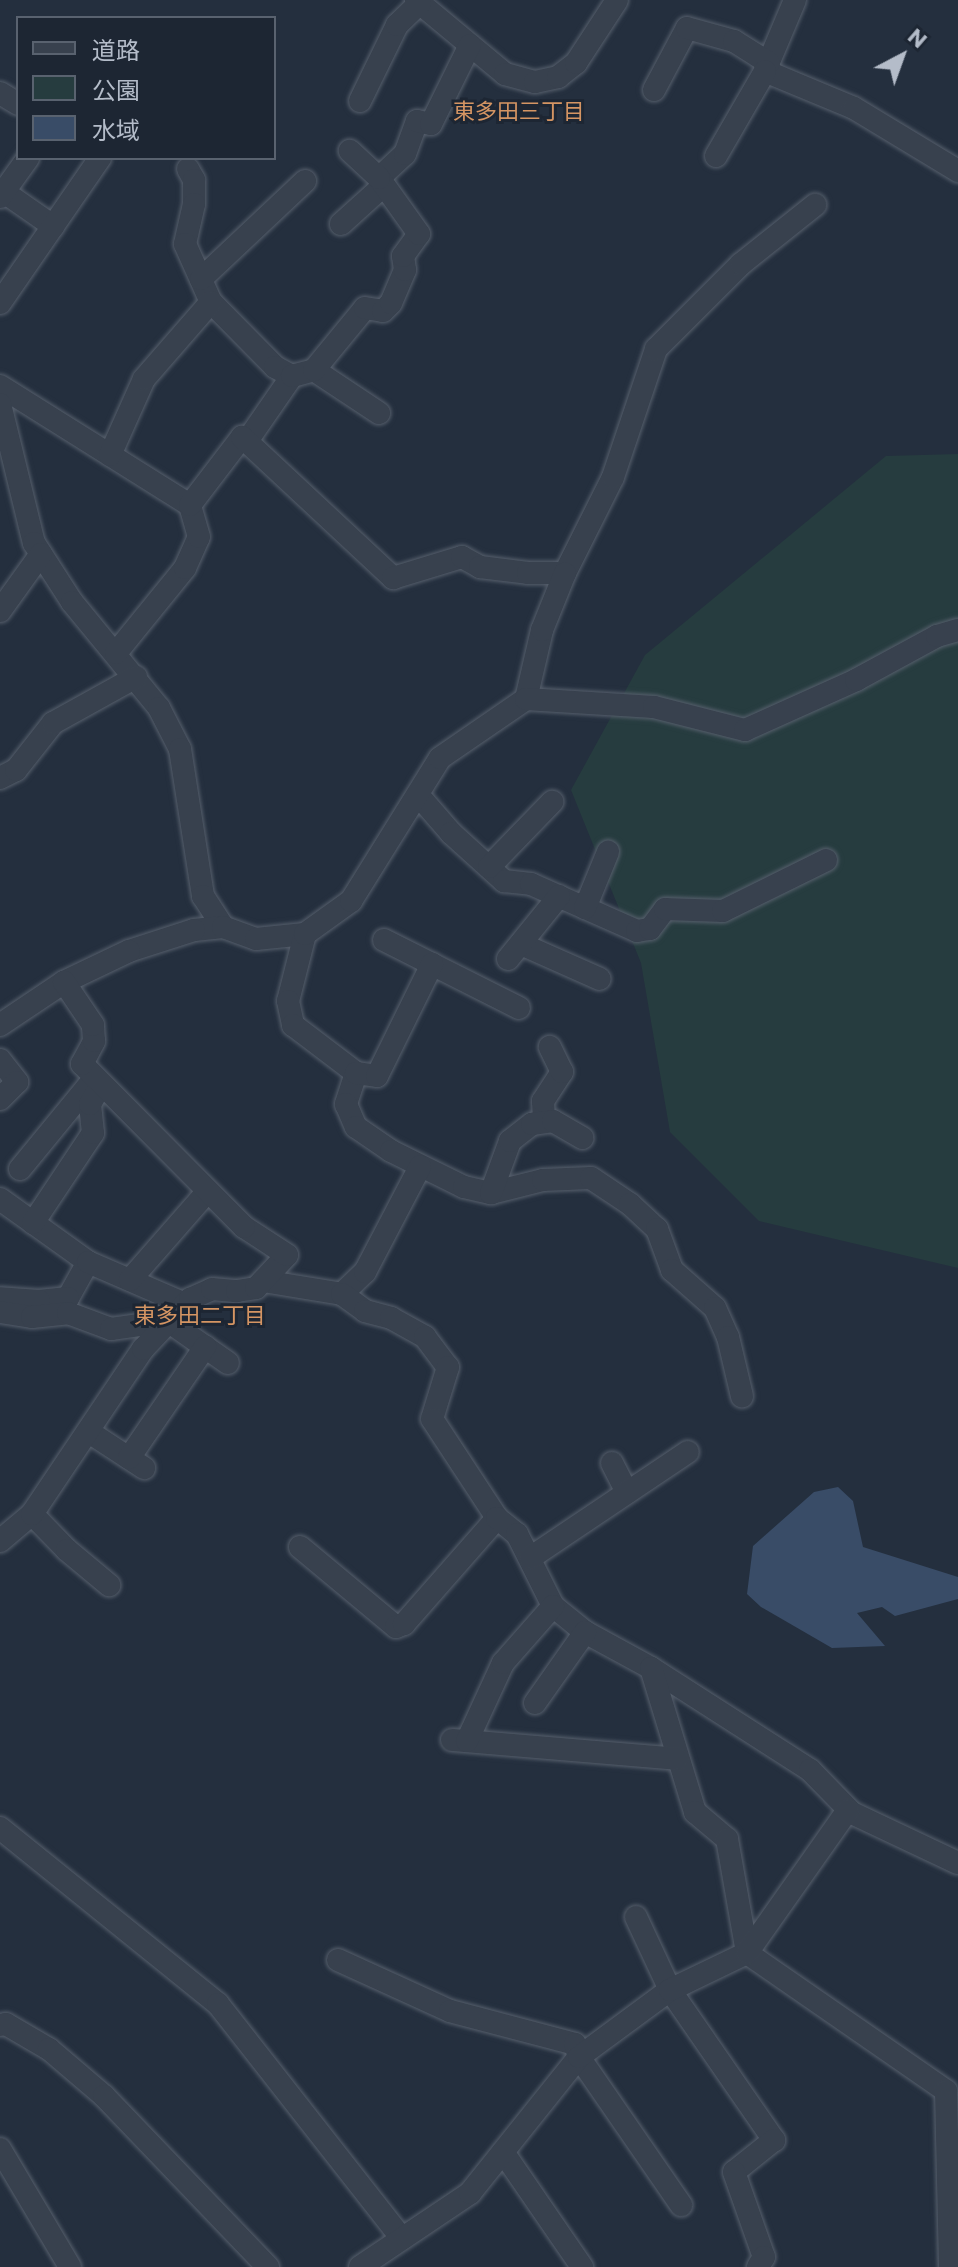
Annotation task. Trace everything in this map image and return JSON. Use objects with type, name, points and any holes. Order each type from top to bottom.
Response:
[{"type":"street","points":[[360,101],[397,25],[418,2],[505,74],[535,82],[558,77],[576,63],[617,0]]},
{"type":"street","points":[[716,156],[767,67],[795,0]]},
{"type":"street","points":[[654,90],[687,28],[734,41],[767,67],[854,108],[958,171]]},
{"type":"street","points":[[341,224],[405,154],[417,121],[431,124],[470,45]]},
{"type":"street","points":[[247,441],[292,376],[314,370],[365,308],[383,311],[391,303],[405,270],[403,256],[419,234],[382,181],[350,151]]},
{"type":"street","points":[[27,160],[2,194],[53,226]]},
{"type":"street","points":[[0,303],[99,160]]},
{"type":"street","points":[[188,169],[194,180],[194,204],[185,244],[211,302],[275,367],[292,376]]},
{"type":"street","points":[[201,279],[305,181]]},
{"type":"street","points":[[526,699],[542,630],[565,573],[613,477],[656,349],[741,264],[815,205]]},
{"type":"street","points":[[110,455],[144,379],[211,302]]},
{"type":"street","points":[[314,370],[379,413]]},
{"type":"street","points":[[0,386],[190,505],[199,537],[185,568],[116,653]]},
{"type":"street","points":[[0,404],[34,543],[72,602],[159,708],[180,749],[203,896],[223,927]]},
{"type":"street","points":[[190,505],[242,437],[393,578],[462,557],[480,567],[528,573],[565,573]]},
{"type":"street","points":[[0,611],[41,554]]},
{"type":"street","points":[[0,1025],[64,982],[129,951],[194,930],[223,927],[256,939],[305,934],[351,901],[440,758],[526,699],[654,707],[745,730],[856,680],[937,636],[958,630]]},
{"type":"street","points":[[0,778],[16,770],[53,723],[136,677]]},
{"type":"street","points":[[419,796],[451,833],[504,881],[531,884],[637,931],[650,929],[665,909],[723,911],[826,860]]},
{"type":"street","points":[[489,867],[552,802]]},
{"type":"street","points":[[585,908],[608,852]]},
{"type":"street","points":[[559,896],[514,952],[600,979]]},
{"type":"street","points":[[305,934],[288,1001],[293,1025],[356,1073],[377,1076],[432,964]]},
{"type":"street","points":[[384,940],[519,1008]]},
{"type":"street","points":[[0,1541],[32,1514],[143,1349],[185,1304],[212,1289],[237,1291],[256,1288],[287,1255],[244,1227],[207,1192],[165,1143],[82,1064],[94,1041],[93,1025],[64,982]]},
{"type":"street","points":[[544,1120],[543,1101],[562,1072],[550,1047]]},
{"type":"street","points":[[0,1060],[17,1082],[0,1099]]},
{"type":"street","points":[[356,1073],[346,1104],[356,1127],[420,1167],[464,1187],[491,1193],[543,1180],[591,1178],[630,1204],[657,1229],[672,1270],[715,1308],[728,1337],[742,1396]]},
{"type":"street","points":[[20,1169],[98,1082]]},
{"type":"street","points":[[33,1223],[93,1133],[90,1104],[98,1082]]},
{"type":"street","points":[[544,1120],[583,1138]]},
{"type":"street","points":[[491,1193],[510,1141],[544,1120]]},
{"type":"street","points":[[342,1294],[365,1272],[420,1167]]},
{"type":"street","points":[[130,1280],[207,1192]]},
{"type":"street","points":[[0,1199],[88,1262],[185,1304]]},
{"type":"street","points":[[0,1298],[39,1301],[68,1298],[88,1262]]},
{"type":"street","points":[[263,1281],[342,1294],[365,1311],[391,1318],[425,1337],[448,1367],[432,1419],[497,1518],[517,1534],[553,1606],[585,1632],[651,1668],[810,1770],[848,1810],[958,1863]]},
{"type":"street","points":[[0,1312],[32,1317],[68,1313],[111,1329],[168,1321],[228,1363]]},
{"type":"street","points":[[89,1432],[136,1463],[205,1347]]},
{"type":"street","points":[[530,1558],[688,1452]]},
{"type":"street","points":[[612,1463],[627,1492]]},
{"type":"street","points":[[32,1514],[67,1550],[109,1585]]},
{"type":"street","points":[[300,1547],[396,1627],[404,1624],[497,1518]]},
{"type":"street","points":[[553,1606],[503,1663],[459,1741],[677,1759]]},
{"type":"street","points":[[535,1703],[585,1632]]},
{"type":"street","points":[[651,1668],[695,1812],[727,1839],[747,1953],[952,2092],[950,2267]]},
{"type":"street","points":[[360,2267],[470,2193],[579,2057],[670,1990],[747,1953],[848,1810]]},
{"type":"street","points":[[0,1828],[218,2004],[402,2239]]},
{"type":"street","points":[[636,1917],[670,1990],[774,2140],[734,2172],[764,2257],[758,2267]]},
{"type":"street","points":[[338,1960],[450,2011],[575,2044],[579,2057],[681,2205]]},
{"type":"street","points":[[0,2025],[6,2024],[49,2049],[104,2096],[268,2267]]},
{"type":"street","points":[[0,2149],[70,2267]]},
{"type":"street","points":[[503,2152],[582,2267]]},
{"type":"green space","points":[[958,454],[958,1268],[759,1221],[670,1132],[641,963],[571,790],[645,655],[886,456]]},
{"type":"water","points":[[838,1487],[853,1501],[863,1547],[958,1577],[958,1599],[895,1616],[882,1607],[857,1613],[885,1646],[832,1648],[761,1607],[747,1594],[753,1546],[814,1492]]},
{"type":"district","name":"東多田三丁目","points":[[519,111]]},
{"type":"district","name":"東多田二丁目","points":[[200,1315]]}]
